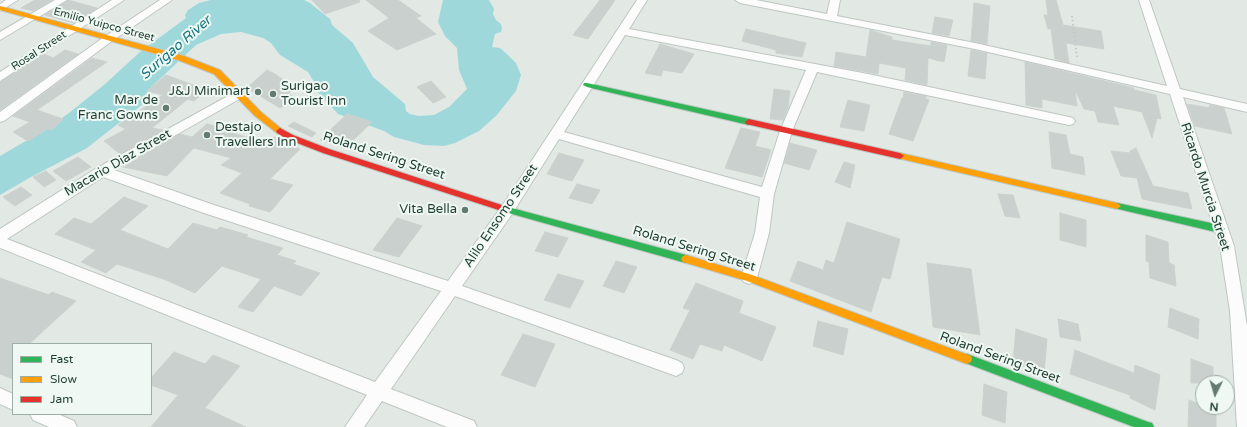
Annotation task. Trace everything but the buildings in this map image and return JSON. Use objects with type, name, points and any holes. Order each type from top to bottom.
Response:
[{"type":"street","points":[[0,8],[13,0]]},
{"type":"street","points":[[0,37],[62,0]]},
{"type":"street","name":"Rosal Street","points":[[0,77],[119,0]]},
{"type":"street","points":[[0,118],[108,39],[167,0]]},
{"type":"street","name":"Alilo Ensomo Street","points":[[354,427],[377,392],[507,210],[642,0]]},
{"type":"street","points":[[740,0],[975,46],[1247,108]]},
{"type":"street","points":[[831,18],[835,0]]},
{"type":"street","name":"Ricardo Murcia Street","points":[[1144,0],[1227,246],[1238,311],[1246,427]]},
{"type":"street","name":"Emilio Yuipco Street","points":[[0,8],[72,30],[181,58],[217,72],[239,94]]},
{"type":"street","points":[[622,32],[813,67],[1069,121]]},
{"type":"street","points":[[749,278],[762,233],[767,194],[786,131],[813,67]]},
{"type":"street","points":[[587,85],[1220,229]]},
{"type":"street","name":"Macario Diaz Street","points":[[0,236],[102,171],[239,94]]},
{"type":"street","name":"Roland Sering Street","points":[[239,94],[263,119],[290,137],[326,151],[507,210],[621,240],[749,278],[1148,427]]},
{"type":"street","points":[[555,134],[737,184],[767,194]]},
{"type":"street","points":[[102,171],[206,208],[452,288],[676,368]]},
{"type":"street","points":[[0,242],[468,427]]},
{"type":"street","points":[[0,396],[12,402]]},
{"type":"street","points":[[41,415],[68,427]]},
{"type":"path","points":[[1072,16],[1078,70]]},
{"type":"water","name":"Surigao River","points":[[211,0],[304,0],[310,3],[330,19],[332,25],[353,43],[373,77],[405,104],[406,111],[410,114],[419,116],[434,115],[449,107],[467,89],[459,70],[457,48],[445,36],[438,22],[443,0],[489,0],[494,9],[493,14],[496,20],[501,24],[502,29],[501,32],[495,34],[492,47],[500,48],[509,56],[516,63],[521,75],[516,91],[496,116],[479,131],[455,143],[444,146],[424,145],[394,137],[384,131],[338,114],[313,87],[314,82],[308,72],[280,55],[271,43],[263,38],[241,32],[221,34],[196,45],[148,90],[143,104],[87,148],[0,195],[0,156],[43,131],[69,113],[105,84],[140,52],[186,18],[185,15],[188,10],[199,3]]},
{"type":"traffic: fast","points":[[587,85],[749,122]]},
{"type":"traffic: fast","points":[[1117,206],[1220,229]]},
{"type":"traffic: fast","points":[[508,210],[686,259]]},
{"type":"traffic: fast","points":[[967,359],[1148,427]]},
{"type":"traffic: slow","points":[[0,8],[181,58],[217,72],[258,114],[280,131]]},
{"type":"traffic: slow","points":[[900,156],[1117,206]]},
{"type":"traffic: slow","points":[[686,259],[749,278],[967,359]]},
{"type":"traffic: jam","points":[[749,122],[900,156]]},
{"type":"traffic: jam","points":[[280,131],[290,137],[326,151],[508,210]]},
{"type":"place","name":"J&J Minimart","points":[[258,92]]},
{"type":"place","name":"Surigao Tourist Inn","points":[[273,94]]},
{"type":"place","name":"Mar de Franc Gowns","points":[[166,108]]},
{"type":"place","name":"Destajo Travellers Inn","points":[[207,135]]},
{"type":"place","name":"Vita Bella","points":[[465,210]]}]
